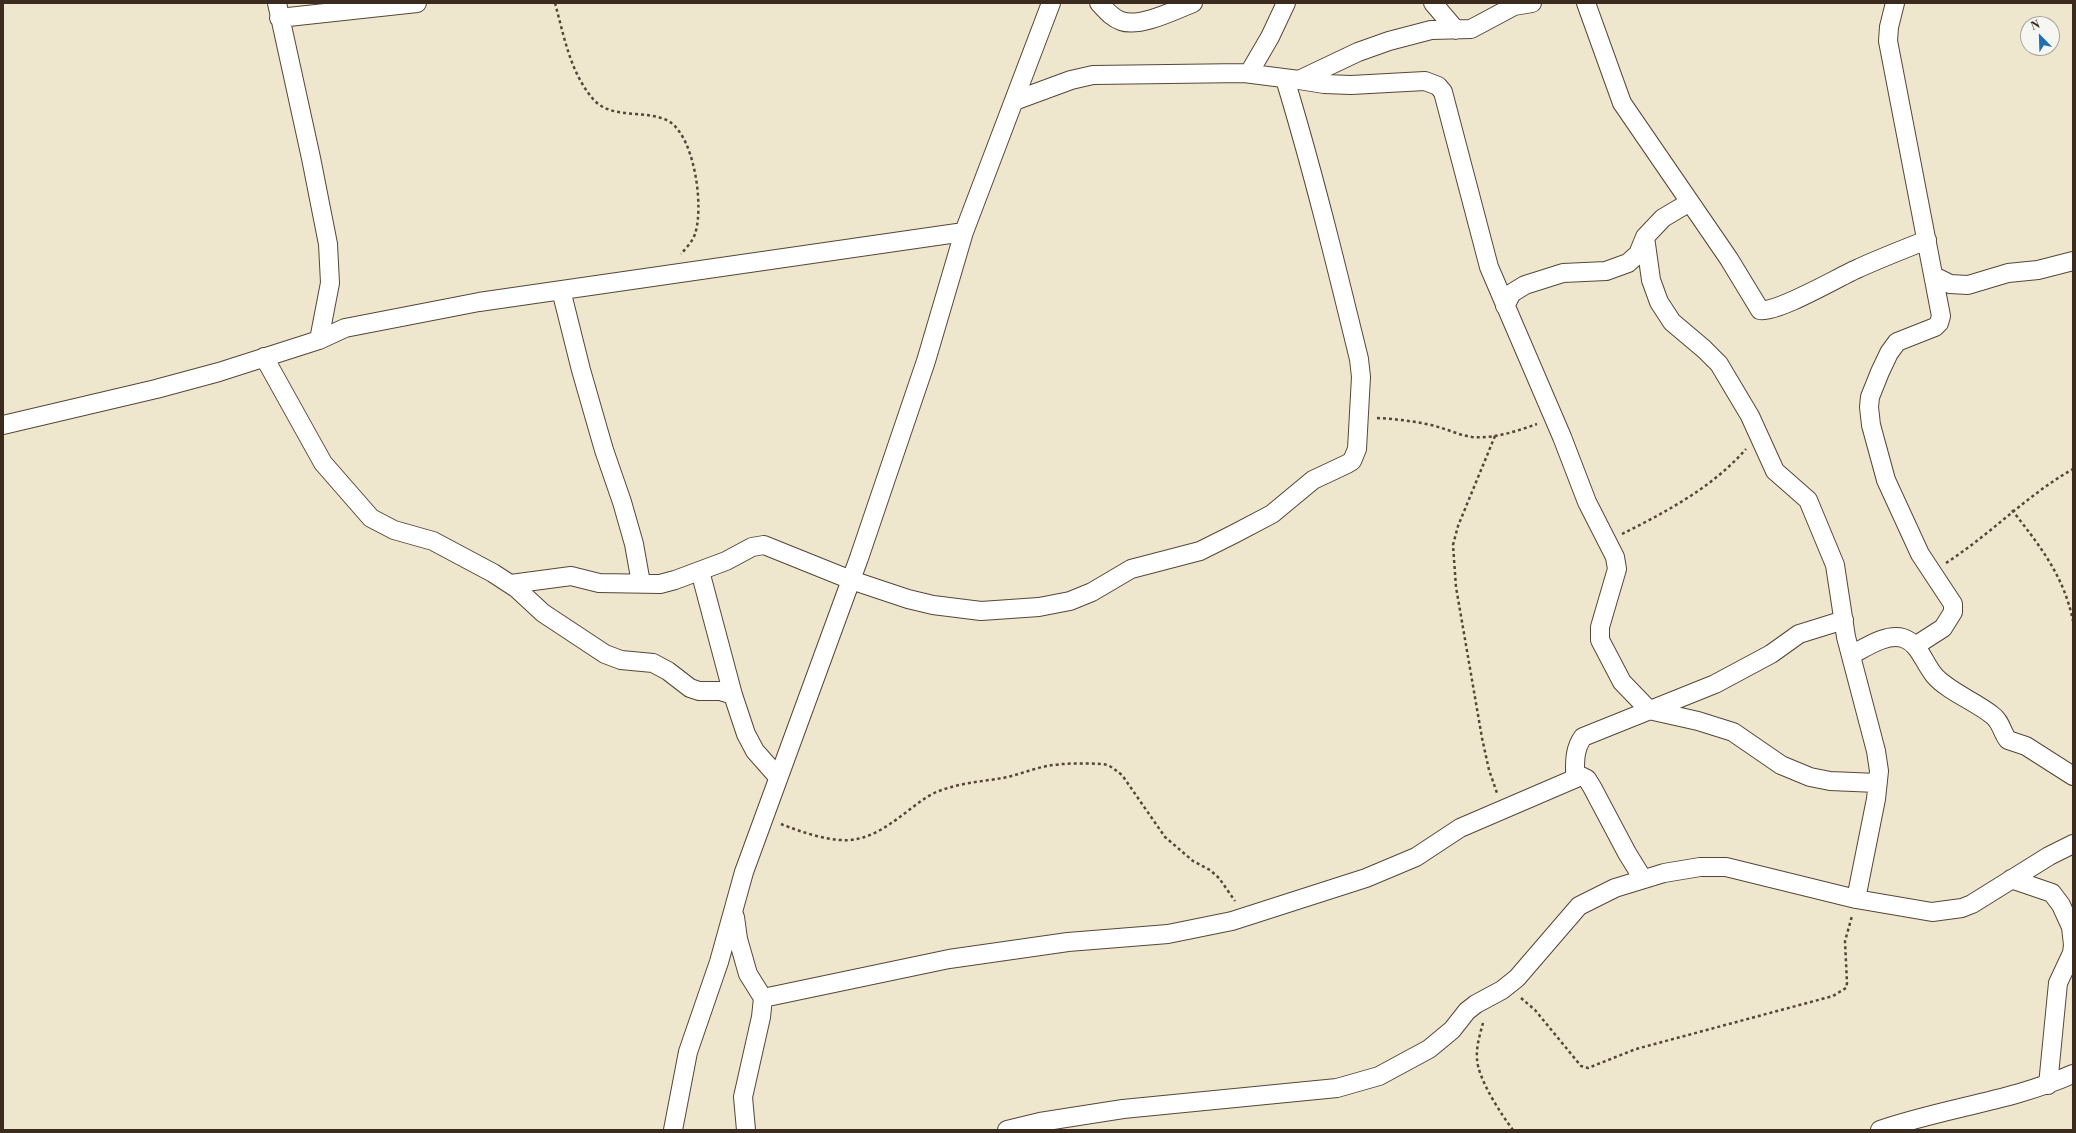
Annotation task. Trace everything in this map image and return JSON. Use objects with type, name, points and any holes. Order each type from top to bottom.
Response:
[{"type":"street","points":[[319,340],[330,283],[328,244],[312,158],[278,10],[417,3]]},
{"type":"street","points":[[673,1130],[688,1052],[719,962],[744,872],[851,580],[926,361],[964,232],[1051,3]]},
{"type":"street","points":[[1099,3],[1111,16],[1129,23],[1165,14],[1193,3]]},
{"type":"street","points":[[1249,73],[1270,37],[1286,3]]},
{"type":"street","points":[[1433,3],[1456,30]]},
{"type":"street","points":[[1292,80],[1388,41],[1431,30],[1471,29],[1514,6],[1532,3]]},
{"type":"street","points":[[1586,3],[1622,103],[1728,259],[1757,307],[1764,310],[1808,293],[1857,268],[1927,240]]},
{"type":"street","points":[[1895,3],[1889,27],[1888,41],[1941,316],[1939,323],[1897,342],[1889,353],[1880,372],[1870,397],[1869,407],[1871,425],[1886,480],[1920,554],[1951,598],[1953,612],[1943,628],[1915,646]]},
{"type":"street","points":[[1014,101],[1071,80],[1093,75],[1249,73],[1324,84],[1351,85],[1425,81],[1438,86],[1443,92],[1449,109],[1457,152],[1489,267],[1554,418],[1587,502],[1615,557],[1617,569],[1614,584],[1600,627],[1600,640],[1622,682],[1649,710],[1698,721],[1733,732],[1781,765],[1810,777],[1830,781],[1877,783]]},
{"type":"street","points":[[511,584],[571,576],[600,583],[660,584],[726,561],[752,547],[764,545],[851,580],[908,599],[965,611],[981,612],[1039,607],[1070,601],[1092,592],[1130,569],[1200,550],[1272,514],[1286,504],[1307,484],[1352,461],[1357,449],[1360,377],[1359,359],[1308,155],[1292,80]]},
{"type":"street","points":[[1505,306],[1512,293],[1525,285],[1563,273],[1606,271],[1628,264],[1638,254],[1645,237],[1663,218],[1690,202]]},
{"type":"street","points":[[3,424],[156,389],[319,340],[345,328],[479,302],[964,232]]},
{"type":"street","points":[[1645,237],[1651,280],[1659,302],[1672,322],[1704,348],[1719,364],[1750,416],[1775,471],[1808,500],[1834,565],[1851,656],[1876,751],[1879,771],[1856,899]]},
{"type":"street","points":[[1934,276],[1950,284],[1968,285],[2008,272],[2038,270],[2073,261]]},
{"type":"street","points":[[561,290],[583,377],[604,450],[622,502],[634,544],[641,583]]},
{"type":"street","points":[[264,357],[323,463],[371,518],[394,530],[433,541],[511,584],[543,613],[605,654],[621,660],[653,663],[668,671],[690,688],[699,691],[720,691],[733,695]]},
{"type":"street","points":[[700,571],[733,695],[746,734],[755,752],[778,777]]},
{"type":"street","points":[[1575,777],[1578,744],[1583,738],[1715,684],[1750,667],[1799,634],[1844,620]]},
{"type":"street","points":[[1851,656],[1891,638],[1903,638],[1915,646],[1934,675],[1946,687],[1992,714],[2008,740],[2026,746],[2073,776]]},
{"type":"street","points":[[763,998],[949,959],[1068,942],[1168,934],[1195,930],[1246,916],[1366,878],[1416,857],[1460,828],[1575,777],[1581,776],[1587,779],[1592,787],[1627,853],[1643,879]]},
{"type":"street","points":[[1007,1130],[1041,1126],[1123,1109],[1337,1088],[1357,1084],[1379,1076],[1429,1049],[1452,1030],[1467,1011],[1495,994],[1517,978],[1580,906],[1615,888],[1664,873],[1700,867],[1726,867],[1856,899],[1932,912],[1951,910],[1972,904],[2049,856],[2073,844]]},
{"type":"street","points":[[2011,879],[2052,893],[2061,905],[2071,927],[2072,953],[2062,971],[2057,989],[2048,1085]]},
{"type":"street","points":[[733,909],[738,939],[748,974],[763,998],[761,1018],[743,1097],[746,1130]]},
{"type":"street","points":[[1880,1130],[1928,1115],[2048,1085],[2073,1074]]},
{"type":"path","points":[[555,3],[574,68],[594,100],[608,110],[662,118],[671,123],[680,134],[690,155],[697,182],[699,213],[695,235],[663,275]]},
{"type":"path","points":[[1358,416],[1403,419],[1433,425],[1458,434],[1474,437],[1495,436],[1520,430],[1554,418]]},
{"type":"path","points":[[1608,542],[1659,515],[1701,489],[1738,459],[1758,435]]},
{"type":"path","points":[[1495,436],[1458,526],[1453,545],[1456,587],[1482,738],[1489,770],[1503,809]]},
{"type":"path","points":[[1932,572],[1968,548],[2012,510],[2055,479],[2073,469]]},
{"type":"path","points":[[2012,510],[2054,566],[2069,602],[2073,621]]},
{"type":"path","points":[[764,817],[802,832],[832,838],[856,839],[873,834],[888,826],[927,797],[955,787],[1007,777],[1046,766],[1102,764],[1113,767],[1122,775],[1165,837],[1193,861],[1210,870],[1219,878],[1246,916]]},
{"type":"path","points":[[1513,1130],[1499,1111],[1482,1077],[1477,1060],[1495,994],[1521,998],[1535,1010],[1575,1060],[1581,1066],[1588,1068],[1636,1049],[1744,1021],[1833,996],[1841,992],[1846,988],[1847,983],[1845,941],[1856,899]]}]
